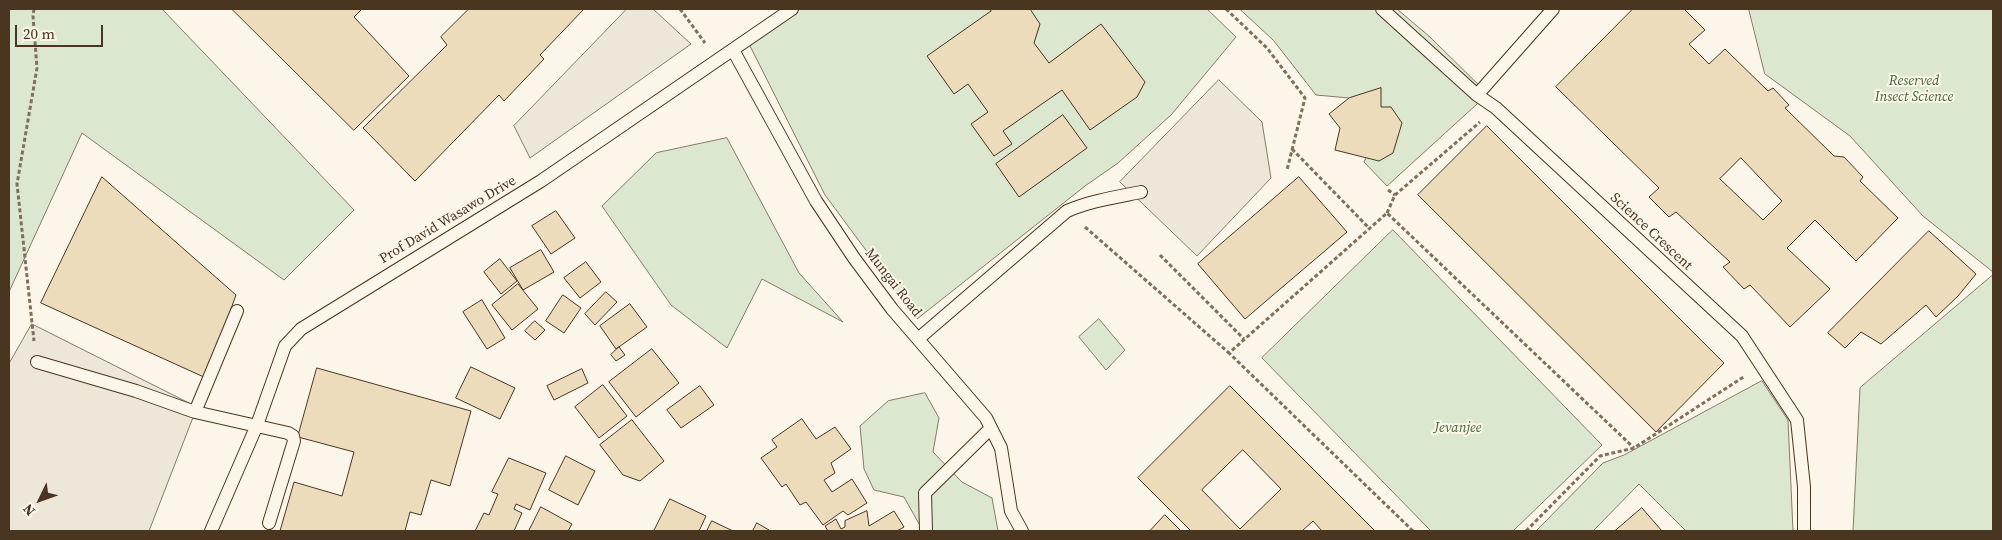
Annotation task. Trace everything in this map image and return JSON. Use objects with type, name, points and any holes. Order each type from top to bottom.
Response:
[{"type":"lane","name":"Prof David Wasawo Drive","points":[[211,531],[257,425],[285,346],[300,329],[541,181],[792,9]]},
{"type":"lane","name":"Science Crescent","points":[[1382,9],[1477,95],[1496,108],[1742,336],[1797,420],[1804,487],[1804,531]]},
{"type":"lane","points":[[1477,95],[1554,9]]},
{"type":"lane","name":"Mungai Road","points":[[733,50],[816,202],[854,258],[892,309],[986,418],[1001,448],[1011,511],[1022,531]]},
{"type":"lane","points":[[918,339],[1067,211],[1099,200],[1141,192]]},
{"type":"lane","points":[[195,412],[237,311]]},
{"type":"lane","points":[[37,362],[136,391],[195,412],[257,425],[293,436],[294,441],[269,524]]},
{"type":"lane","points":[[926,531],[925,493],[991,428]]},
{"type":"path","points":[[34,9],[37,68],[17,184],[37,362]]},
{"type":"path","points":[[680,9],[717,59]]},
{"type":"path","points":[[1226,9],[1267,48],[1305,98],[1287,170]]},
{"type":"path","points":[[1229,353],[1370,230],[1387,213],[1395,195],[1496,108]]},
{"type":"path","points":[[1292,149],[1370,230]]},
{"type":"path","points":[[1388,190],[1395,195]]},
{"type":"path","points":[[1067,211],[1229,353],[1413,531]]},
{"type":"path","points":[[1387,213],[1634,448]]},
{"type":"path","points":[[1160,254],[1244,339]]},
{"type":"path","points":[[1526,531],[1600,456],[1634,448],[1762,365]]},
{"type":"green space","points":[[9,9],[162,9],[354,210],[284,280],[82,133],[9,292]]},
{"type":"green space","points":[[782,9],[1207,9],[1236,37],[1171,115],[1118,163],[1085,186],[917,319],[825,195],[745,36]]},
{"type":"green space","points":[[1240,9],[1397,9],[1430,37],[1488,94],[1387,186],[1364,162],[1378,130],[1349,98],[1316,95],[1274,41]]},
{"type":"green space","name":"Reserved Insect Science","points":[[1749,9],[1993,9],[1993,272],[1923,216],[1850,136],[1765,74]]},
{"type":"green space","points":[[727,138],[799,273],[843,322],[762,279],[727,348],[671,305],[602,206],[656,153]]},
{"type":"green space","name":"Jevanjee","points":[[1393,230],[1602,445],[1513,531],[1431,531],[1262,358]]},
{"type":"green space","points":[[1993,275],[1993,531],[1853,531],[1860,388]]},
{"type":"green space","points":[[1099,319],[1125,350],[1106,370],[1079,337]]},
{"type":"green space","points":[[1762,381],[1788,420],[1793,531],[1686,531],[1639,484],[1593,531],[1536,531],[1603,463],[1624,455]]},
{"type":"green space","points":[[925,393],[939,418],[933,452],[962,482],[992,498],[998,531],[923,531],[904,497],[874,490],[864,469],[860,426],[888,401]]},
{"type":"shaded area","points":[[627,9],[653,9],[691,44],[530,158],[514,126]]},
{"type":"shaded area","points":[[1219,80],[1262,122],[1271,178],[1197,256],[1120,182]]},
{"type":"shaded area","points":[[32,324],[197,407],[149,531],[9,531],[9,364]]},
{"type":"building","points":[[232,9],[362,9],[354,17],[409,76],[354,130]]},
{"type":"building","points":[[469,9],[584,9],[540,55],[544,59],[504,101],[499,95],[415,181],[363,128],[447,45],[441,37]]},
{"type":"building","points":[[989,9],[1030,9],[1040,24],[1034,43],[1049,63],[1101,24],[1145,82],[1137,97],[1090,130],[1062,90],[1003,131],[1012,144],[994,156],[971,124],[988,112],[968,84],[954,94],[927,56],[991,11]]},
{"type":"building","points":[[1633,9],[1684,9],[1705,30],[1689,44],[1709,64],[1725,49],[1768,91],[1773,88],[1789,105],[1785,108],[1834,156],[1844,157],[1863,177],[1860,181],[1898,218],[1856,261],[1815,220],[1787,248],[1830,289],[1790,327],[1750,285],[1744,289],[1723,267],[1730,262],[1676,212],[1669,217],[1649,197],[1659,188],[1556,87]],"holes":[[[1741,158],[1782,201],[1763,220],[1720,179]]]},
{"type":"building","points":[[1381,88],[1381,107],[1391,107],[1402,123],[1393,153],[1379,161],[1335,150],[1340,128],[1329,114],[1349,98]]},
{"type":"building","points":[[1063,115],[1087,148],[1019,197],[996,164]]},
{"type":"building","points":[[1487,126],[1724,363],[1656,432],[1418,195]]},
{"type":"building","points":[[102,177],[236,295],[206,378],[41,303]]},
{"type":"building","points":[[1299,177],[1347,232],[1245,319],[1198,264]]},
{"type":"building","points":[[556,211],[575,238],[551,254],[532,226]]},
{"type":"building","points":[[1929,231],[1976,274],[1958,296],[1936,317],[1926,305],[1881,344],[1861,332],[1845,348],[1828,333]]},
{"type":"building","points":[[541,250],[554,272],[523,290],[510,268]]},
{"type":"building","points":[[500,259],[517,281],[501,294],[484,272]]},
{"type":"building","points":[[586,262],[601,282],[580,298],[564,278]]},
{"type":"building","points":[[518,284],[538,309],[512,330],[492,305]]},
{"type":"building","points":[[606,292],[617,302],[595,325],[585,314]]},
{"type":"building","points":[[563,295],[581,308],[564,333],[546,321]]},
{"type":"building","points":[[482,300],[505,338],[487,349],[463,312]]},
{"type":"building","points":[[630,304],[647,327],[616,349],[600,326]]},
{"type":"building","points":[[535,321],[545,330],[535,340],[525,331]]},
{"type":"building","points":[[619,347],[625,355],[616,361],[611,355]]},
{"type":"building","points":[[652,349],[679,383],[636,417],[609,382]]},
{"type":"building","points":[[471,367],[515,388],[500,419],[456,398]]},
{"type":"building","points":[[317,368],[471,411],[450,486],[431,480],[421,515],[410,512],[405,531],[280,531],[294,482],[342,496],[354,452],[298,437]]},
{"type":"building","points":[[582,369],[588,383],[554,400],[547,386]]},
{"type":"building","points":[[603,385],[627,416],[599,438],[575,407]]},
{"type":"building","points":[[700,386],[714,405],[681,428],[667,410]]},
{"type":"building","points":[[1230,386],[1375,531],[1322,531],[1313,521],[1302,531],[1191,531],[1138,478]],"holes":[[[1243,450],[1281,489],[1240,529],[1202,490]]]},
{"type":"building","points":[[802,419],[816,439],[835,427],[851,449],[831,463],[835,473],[824,480],[832,492],[852,479],[867,503],[848,515],[843,511],[823,525],[806,502],[800,505],[786,484],[782,487],[761,458],[777,447],[772,440]]},
{"type":"building","points":[[632,420],[664,461],[640,481],[623,475],[600,445]]},
{"type":"building","points":[[566,456],[595,471],[578,505],[549,490]]},
{"type":"building","points":[[509,458],[546,473],[530,510],[516,504],[514,509],[522,513],[514,531],[475,531],[484,513],[489,515],[498,494],[492,492]]},
{"type":"building","points":[[670,499],[706,516],[699,531],[654,531]]},
{"type":"building","points":[[541,507],[572,524],[568,531],[529,531]]},
{"type":"building","points":[[1642,508],[1662,531],[1615,531]]},
{"type":"building","points":[[867,511],[869,526],[894,511],[904,527],[897,531],[828,531],[825,526],[836,519],[841,529],[845,527],[845,521]]},
{"type":"building","points":[[1165,515],[1181,531],[1150,531]]},
{"type":"building","points":[[712,521],[733,531],[707,531]]},
{"type":"building","points":[[757,523],[769,530],[753,531]]}]
